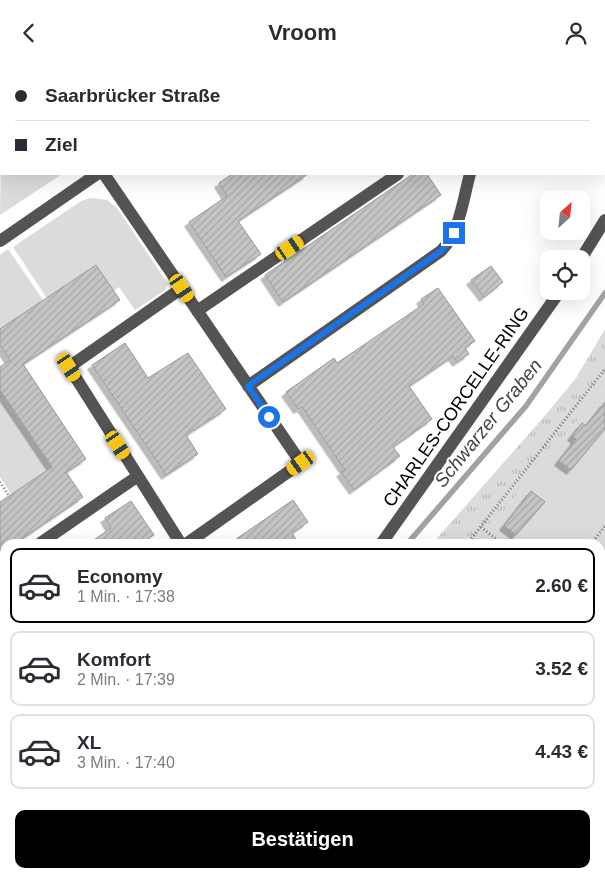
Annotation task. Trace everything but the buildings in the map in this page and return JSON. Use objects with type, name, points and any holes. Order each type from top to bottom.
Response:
[{"type":"street","points":[[0,241],[96,175]]},
{"type":"street","points":[[105,175],[301,463],[193,539]]},
{"type":"street","points":[[197,311],[397,175]]},
{"type":"street","points":[[248,386],[441,251],[454,233],[470,175]]},
{"type":"street","points":[[587,250],[605,220]]},
{"type":"street","points":[[178,539],[69,367],[182,288]]},
{"type":"street","name":"CHARLES-CORCELLE-RING","points":[[385,539],[554,300]]},
{"type":"street","points":[[47,539],[138,476]]},
{"type":"path","points":[[471,539],[605,369]]},
{"type":"path","points":[[0,482],[9,496]]},
{"type":"path","points":[[595,539],[605,526]]},
{"type":"path","points":[[481,527],[496,539]]},
{"type":"green space","points":[[1,175],[60,175],[0,215]]},
{"type":"green space","points":[[90,198],[107,200],[117,208],[168,284],[165,290],[135,310],[119,287],[114,291],[96,265],[47,298],[13,247],[81,201]]},
{"type":"green space","points":[[8,249],[43,300],[0,329],[0,255]]},
{"type":"green space","points":[[605,329],[605,386],[481,539],[436,539],[542,419],[576,378]]},
{"type":"green space","points":[[605,386],[605,539],[481,539]]},
{"type":"green space","points":[[0,390],[52,467],[11,494],[0,477]]},
{"type":"waterway","name":"Schwarzer Graben","points":[[411,539],[526,406],[605,293]]},
{"type":"route","points":[[269,417],[248,386],[441,251],[454,233]]}]
